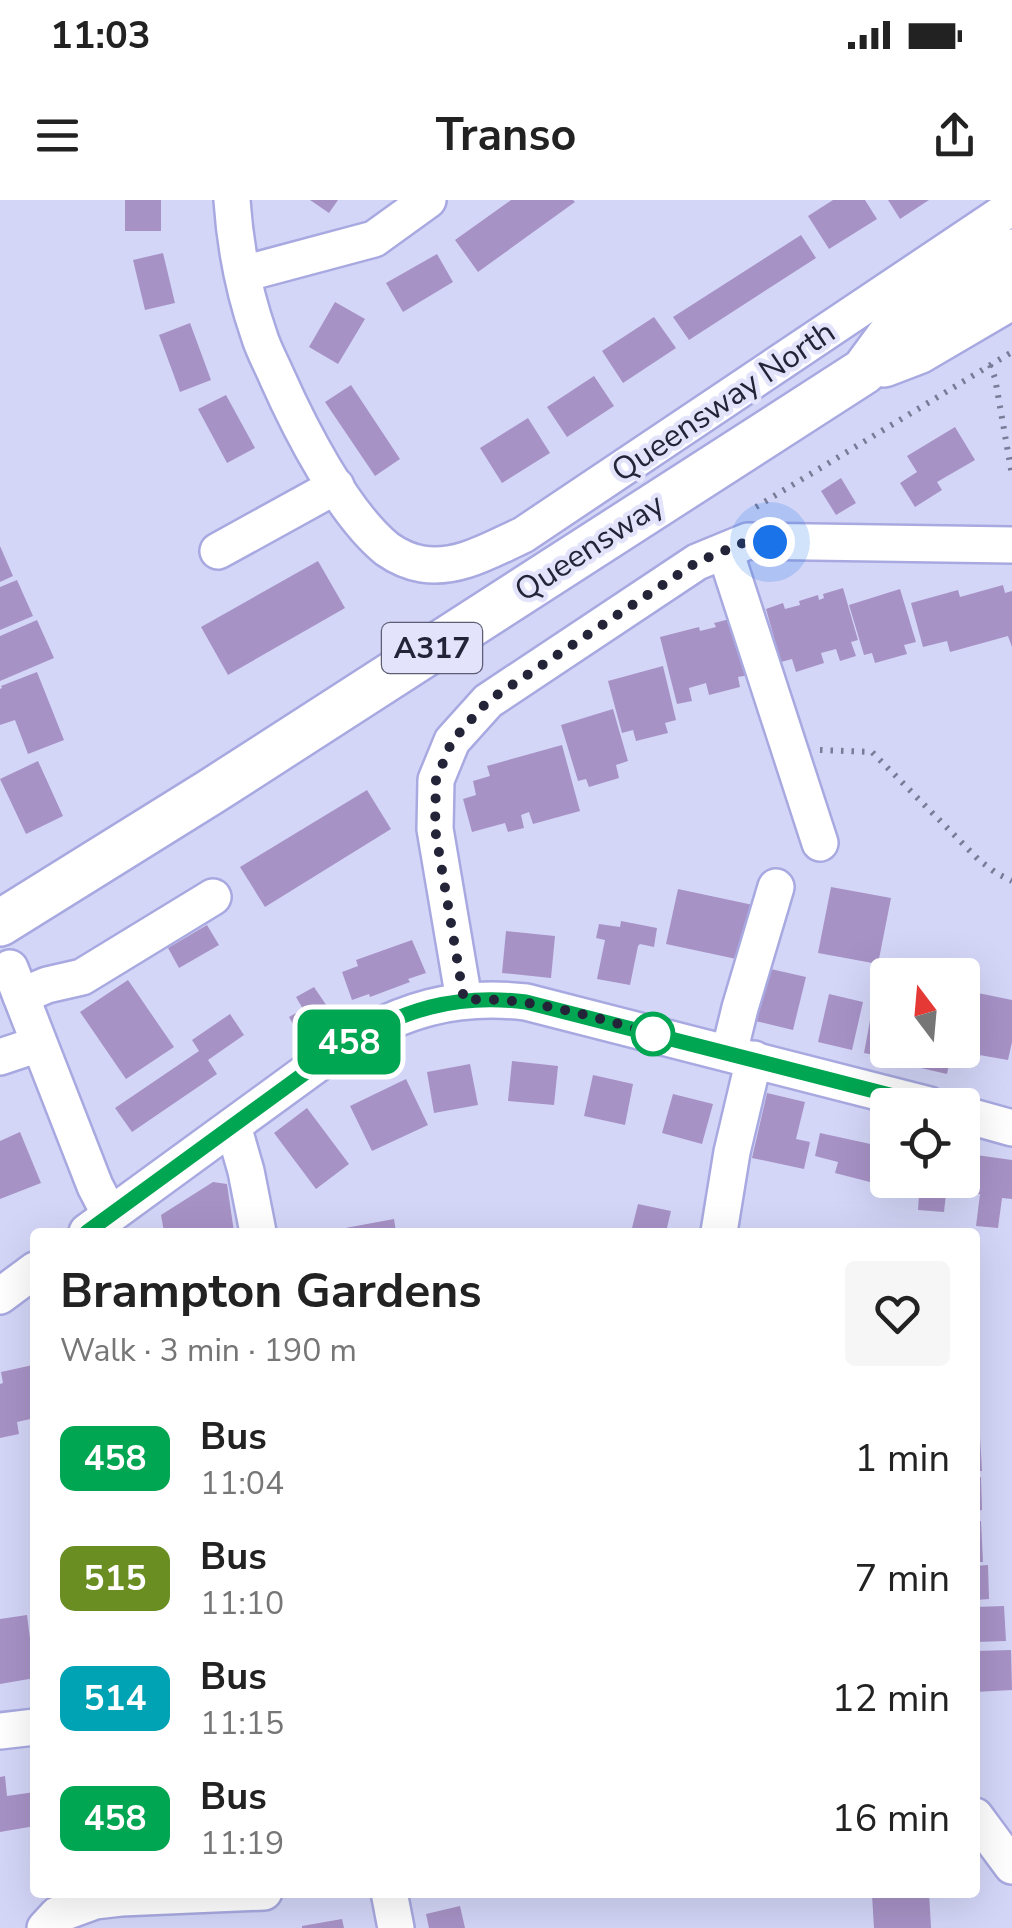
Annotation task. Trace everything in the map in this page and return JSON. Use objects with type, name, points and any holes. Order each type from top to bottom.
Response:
[{"type":"main road","name":"Queensway","points":[[0,924],[864,371],[892,333],[1012,252]]},
{"type":"main road","name":"A317","points":[[864,371],[918,351],[1012,296]]},
{"type":"street","points":[[218,551],[336,486],[296,420],[259,336],[243,274],[232,200]]},
{"type":"street","points":[[243,274],[374,240],[428,200]]},
{"type":"street","name":"Queensway North","points":[[336,486],[360,520],[390,551],[423,564],[446,565],[472,558],[523,535],[1012,207]]},
{"type":"street","points":[[464,1000],[435,829],[436,780],[452,741],[488,701],[697,562],[748,541],[1012,544]]},
{"type":"street","points":[[724,551],[820,843]]},
{"type":"street","points":[[720,1228],[742,1056],[740,1008],[776,886]]},
{"type":"street","points":[[99,1224],[95,1186],[16,982],[48,985],[82,977],[213,898]]},
{"type":"street","points":[[99,1224],[342,1046],[406,1014],[464,1000],[526,1002],[870,1090]]},
{"type":"street","points":[[0,1057],[40,1044]]},
{"type":"street","points":[[980,1119],[1012,1128]]},
{"type":"street","points":[[233,1126],[257,1228]]},
{"type":"street","points":[[0,1296],[30,1274]]},
{"type":"street","points":[[0,1731],[30,1727]]},
{"type":"street","points":[[980,1823],[1012,1866]]},
{"type":"street","points":[[45,1928],[56,1915],[110,1898]]},
{"type":"street","points":[[391,1898],[396,1928]]},
{"type":"path","points":[[990,365],[1012,475]]},
{"type":"path","points":[[788,746],[872,752],[979,860],[1012,881]]},
{"type":"building","points":[[125,200],[161,200],[161,231],[125,231]]},
{"type":"building","points":[[310,200],[338,200],[329,213]]},
{"type":"building","points":[[511,200],[575,202],[478,272],[455,240]]},
{"type":"building","points":[[833,200],[865,200],[877,219],[829,249],[808,216]]},
{"type":"building","points":[[888,200],[929,200],[900,219]]},
{"type":"building","points":[[801,235],[816,258],[689,340],[673,317]]},
{"type":"building","points":[[163,253],[175,303],[145,310],[133,260]]},
{"type":"building","points":[[437,254],[453,282],[403,312],[386,283]]},
{"type":"building","points":[[335,302],[365,319],[338,364],[309,347]]},
{"type":"building","points":[[654,317],[676,348],[623,383],[602,351]]},
{"type":"building","points":[[190,323],[211,380],[180,392],[159,335]]},
{"type":"building","points":[[594,376],[614,406],[567,437],[547,407]]},
{"type":"building","points":[[351,385],[400,459],[375,476],[325,402]]},
{"type":"building","points":[[226,395],[255,448],[227,463],[198,409]]},
{"type":"building","points":[[528,418],[550,453],[502,483],[480,448]]},
{"type":"building","points":[[955,427],[975,460],[937,482],[942,490],[915,507],[900,483],[917,472],[907,456]]},
{"type":"building","points":[[841,478],[856,503],[836,515],[821,491]]},
{"type":"building","points":[[0,546],[13,576],[0,582]]},
{"type":"building","points":[[318,561],[345,608],[228,675],[201,627]]},
{"type":"building","points":[[17,580],[33,616],[0,630],[0,587]]},
{"type":"building","points":[[1003,585],[1005,593],[1012,591],[1012,647],[1008,636],[950,652],[947,641],[923,647],[911,603],[958,590],[960,597]]},
{"type":"building","points":[[843,588],[858,640],[851,642],[856,656],[840,661],[836,649],[821,653],[824,663],[796,672],[792,659],[781,662],[766,609],[783,603],[785,609],[800,605],[799,601],[818,595],[819,600],[824,598],[823,594]]},
{"type":"building","points":[[900,589],[916,642],[904,645],[907,654],[875,663],[872,653],[864,655],[849,605]]},
{"type":"building","points":[[734,618],[749,675],[738,677],[740,687],[709,695],[706,683],[689,688],[692,701],[677,704],[660,637],[716,627],[714,623]]},
{"type":"building","points":[[37,620],[54,658],[0,681],[0,636]]},
{"type":"building","points":[[663,666],[676,720],[665,723],[668,733],[636,741],[633,730],[622,733],[608,681]]},
{"type":"building","points":[[37,672],[64,740],[28,754],[15,720],[0,725],[0,689]]},
{"type":"building","points":[[613,709],[628,761],[616,765],[619,778],[589,787],[586,779],[578,781],[561,725]]},
{"type":"building","points":[[562,745],[580,811],[533,824],[529,812],[521,815],[524,828],[508,832],[505,823],[472,832],[463,799],[476,795],[473,781],[490,776],[487,766]]},
{"type":"building","points":[[38,761],[63,816],[26,834],[0,779]]},
{"type":"building","points":[[367,790],[391,829],[265,907],[240,867]]},
{"type":"building","points":[[831,887],[891,898],[879,958],[870,958],[870,963],[818,953]]},
{"type":"building","points":[[678,889],[753,905],[741,960],[666,944]]},
{"type":"building","points":[[621,921],[657,928],[654,947],[638,946],[630,985],[597,979],[605,940],[596,938],[599,924],[620,927]]},
{"type":"building","points":[[207,925],[219,945],[179,968],[168,948]]},
{"type":"building","points":[[506,931],[555,936],[551,978],[502,973]]},
{"type":"building","points":[[412,940],[426,973],[370,997],[369,994],[352,1000],[342,972],[358,966],[356,960]]},
{"type":"building","points":[[762,967],[806,977],[793,1030],[751,1020]]},
{"type":"building","points":[[128,980],[174,1047],[126,1079],[80,1012]]},
{"type":"building","points":[[314,987],[333,1015],[299,1035],[289,1017],[303,1009],[296,997]]},
{"type":"building","points":[[980,993],[1012,1000],[1008,1060],[980,1055]]},
{"type":"building","points":[[829,994],[863,1002],[852,1050],[818,1042]]},
{"type":"building","points":[[230,1014],[244,1035],[208,1060],[217,1074],[132,1132],[115,1108],[199,1051],[192,1040]]},
{"type":"building","points":[[870,1020],[870,1054],[864,1053]]},
{"type":"building","points":[[512,1061],[558,1066],[554,1105],[508,1101]]},
{"type":"building","points":[[470,1064],[478,1105],[434,1113],[427,1072]]},
{"type":"building","points":[[921,1068],[948,1068],[947,1074]]},
{"type":"building","points":[[593,1075],[633,1084],[625,1125],[584,1116]]},
{"type":"building","points":[[406,1079],[428,1125],[372,1151],[350,1106]]},
{"type":"building","points":[[767,1093],[805,1102],[796,1139],[810,1142],[804,1169],[752,1158]]},
{"type":"building","points":[[673,1094],[713,1104],[702,1144],[662,1133]]},
{"type":"building","points":[[307,1108],[349,1164],[316,1189],[274,1133]]},
{"type":"building","points":[[20,1132],[41,1183],[0,1199],[0,1141]]},
{"type":"building","points":[[820,1133],[870,1144],[870,1182],[835,1173],[838,1162],[815,1156]]},
{"type":"building","points":[[980,1156],[1012,1160],[1012,1199],[1002,1198],[998,1228],[976,1226]]},
{"type":"building","points":[[213,1182],[227,1184],[233,1228],[163,1228],[161,1215]]},
{"type":"building","points":[[919,1198],[946,1198],[944,1212],[918,1210]]},
{"type":"building","points":[[638,1204],[671,1211],[667,1228],[632,1228]]},
{"type":"building","points":[[394,1219],[395,1228],[345,1228]]},
{"type":"building","points":[[30,1366],[30,1419],[17,1422],[19,1434],[0,1438],[3,1383],[1,1372]]},
{"type":"building","points":[[980,1521],[981,1521],[980,1562]]},
{"type":"building","points":[[988,1565],[989,1599],[980,1600],[980,1566]]},
{"type":"building","points":[[1004,1606],[1006,1641],[980,1642],[980,1607]]},
{"type":"building","points":[[27,1615],[30,1679],[0,1684],[0,1619]]},
{"type":"building","points":[[1011,1650],[1012,1690],[980,1692],[980,1651]]},
{"type":"building","points":[[5,1776],[7,1796],[30,1793],[30,1827],[0,1832],[0,1777]]},
{"type":"building","points":[[872,1898],[929,1898],[931,1928],[874,1928]]},
{"type":"building","points":[[460,1906],[465,1928],[429,1928],[426,1914]]},
{"type":"building","points":[[342,1919],[344,1928],[302,1928],[302,1926]]},
{"type":"bus line","name":"458","points":[[92,1228],[342,1046],[406,1014],[464,1000],[526,1002],[870,1090]]},
{"type":"route","points":[[653,1034],[670,1038],[526,1002],[464,1000],[435,829],[436,780],[452,741],[488,701],[697,562],[748,541],[770,542]]}]
